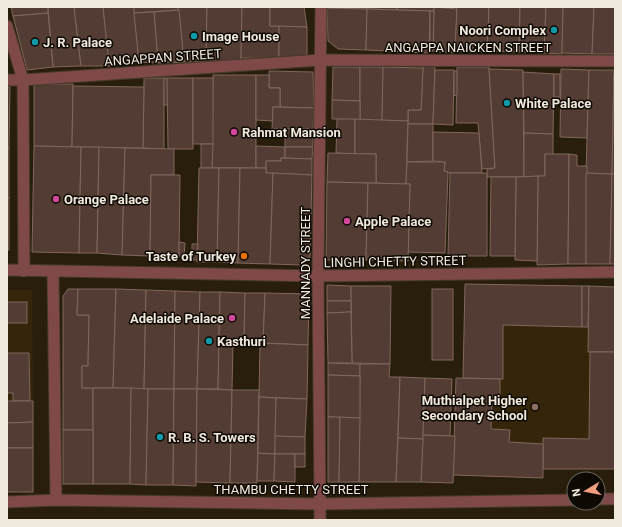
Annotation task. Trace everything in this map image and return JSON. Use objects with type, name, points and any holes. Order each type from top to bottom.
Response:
[{"type":"street","name":"MANNADY STREET","points":[[320,520],[318,276],[321,7]]},
{"type":"street","points":[[7,26],[23,80],[24,271]]},
{"type":"street","name":"ANGAPPA NAICKEN STREET","points":[[321,60],[615,61]]},
{"type":"street","name":"ANGAPPAN STREET","points":[[7,80],[321,60]]},
{"type":"street","name":"LINGHI CHETTY STREET","points":[[7,270],[318,276],[615,272]]},
{"type":"street","points":[[53,272],[56,500]]},
{"type":"street","name":"THAMBU CHETTY STREET","points":[[7,502],[56,500],[320,504],[566,500]]},
{"type":"shaded area","name":"Muthialpet Higher Secondary School","points":[[465,284],[615,287],[615,469],[543,469],[543,478],[453,475],[456,378],[463,378]]},
{"type":"shaded area","points":[[7,290],[32,290],[33,401],[7,401]]},
{"type":"building","points":[[11,7],[48,7],[48,13],[13,16]]},
{"type":"building","points":[[48,7],[74,7],[81,66],[53,67]]},
{"type":"building","points":[[74,7],[103,7],[110,66],[81,66]]},
{"type":"building","points":[[103,7],[134,7],[139,62],[109,63]]},
{"type":"building","points":[[134,7],[178,7],[179,10],[134,13]]},
{"type":"building","name":"Image House","points":[[178,7],[207,7],[206,62],[184,62]]},
{"type":"building","points":[[207,7],[242,7],[241,63],[206,62]]},
{"type":"building","points":[[242,7],[270,7],[270,26],[279,26],[279,59],[241,58]]},
{"type":"building","points":[[270,7],[304,7],[307,27],[270,26]]},
{"type":"building","points":[[326,7],[367,7],[367,9],[327,8]]},
{"type":"building","points":[[367,7],[397,7],[397,10],[367,9]]},
{"type":"building","points":[[397,7],[434,7],[434,11],[397,10]]},
{"type":"building","points":[[434,7],[457,9],[455,53],[433,51]]},
{"type":"building","points":[[457,7],[489,7],[488,52],[455,51]]},
{"type":"building","points":[[489,7],[520,7],[519,52],[487,51]]},
{"type":"building","points":[[520,7],[546,7],[544,53],[519,52]]},
{"type":"building","name":"Noori Complex","points":[[546,7],[563,7],[562,54],[544,53]]},
{"type":"building","points":[[563,7],[594,7],[592,54],[562,53]]},
{"type":"building","points":[[594,7],[615,7],[615,54],[592,54]]},
{"type":"building","points":[[327,8],[367,9],[366,50],[338,49],[328,41]]},
{"type":"building","points":[[367,9],[430,11],[429,53],[366,50]]},
{"type":"building","points":[[179,10],[184,62],[158,63],[154,12]]},
{"type":"building","points":[[430,11],[434,11],[433,51],[430,51]]},
{"type":"building","points":[[154,12],[158,63],[139,62],[134,13]]},
{"type":"building","name":"J. R. Palace","points":[[48,13],[53,67],[27,70],[13,16]]},
{"type":"building","points":[[279,26],[307,27],[307,59],[279,59]]},
{"type":"building","points":[[423,65],[435,65],[433,124],[408,124],[408,110],[421,110]]},
{"type":"building","points":[[333,67],[360,67],[360,101],[332,100]]},
{"type":"building","points":[[360,67],[383,67],[382,121],[360,120]]},
{"type":"building","points":[[383,67],[423,68],[421,110],[408,110],[408,121],[382,121]]},
{"type":"building","points":[[457,67],[489,67],[495,168],[482,169],[478,123],[456,123]]},
{"type":"building","name":"White Palace","points":[[489,69],[523,70],[524,177],[487,177],[487,169],[495,168]]},
{"type":"building","points":[[561,69],[589,70],[587,138],[560,137]]},
{"type":"building","points":[[435,70],[454,70],[453,125],[433,124]]},
{"type":"building","points":[[589,70],[614,70],[612,174],[586,173]]},
{"type":"building","points":[[269,71],[313,72],[314,108],[280,107],[280,88],[269,88]]},
{"type":"building","points":[[454,71],[457,71],[457,95],[454,96]]},
{"type":"building","points":[[523,72],[554,74],[553,134],[524,133]]},
{"type":"building","points":[[554,74],[560,74],[560,97],[554,97]]},
{"type":"building","points":[[614,74],[615,174],[612,174]]},
{"type":"building","name":"Rahmat Mansion","points":[[213,75],[256,75],[256,168],[212,168]]},
{"type":"building","points":[[256,75],[269,75],[269,88],[280,88],[280,107],[273,107],[273,121],[256,120]]},
{"type":"building","points":[[144,78],[164,78],[164,149],[143,148]]},
{"type":"building","points":[[164,78],[167,78],[168,105],[164,105]]},
{"type":"building","points":[[167,78],[193,78],[193,149],[168,149]]},
{"type":"building","points":[[193,78],[213,78],[213,144],[193,144]]},
{"type":"building","points":[[34,84],[73,84],[72,147],[34,146]]},
{"type":"building","points":[[73,86],[144,87],[143,148],[72,147]]},
{"type":"building","points":[[7,87],[10,87],[9,148],[7,148]]},
{"type":"building","points":[[332,100],[360,101],[360,120],[332,119]]},
{"type":"building","points":[[273,107],[314,108],[313,129],[272,129]]},
{"type":"building","points":[[337,119],[355,119],[355,154],[336,153]]},
{"type":"building","points":[[355,119],[408,121],[406,184],[376,183],[376,154],[355,154]]},
{"type":"building","points":[[408,124],[433,124],[433,161],[407,162]]},
{"type":"building","points":[[285,129],[313,129],[313,147],[285,147]]},
{"type":"building","points":[[433,132],[479,133],[482,173],[447,173],[448,172],[444,171],[445,162],[433,161]]},
{"type":"building","points":[[524,133],[553,134],[553,155],[545,154],[545,176],[524,177]]},
{"type":"building","points":[[201,144],[213,144],[212,168],[201,168]]},
{"type":"building","name":"Orange Palace","points":[[34,146],[81,147],[79,253],[32,252]]},
{"type":"building","points":[[256,146],[285,147],[285,158],[281,158],[281,161],[266,161],[266,168],[256,168]]},
{"type":"building","points":[[81,147],[99,147],[97,253],[79,253]]},
{"type":"building","points":[[99,147],[125,148],[122,255],[97,253]]},
{"type":"building","points":[[285,147],[313,147],[312,159],[285,158]]},
{"type":"building","points":[[7,148],[9,148],[9,198],[7,198]]},
{"type":"building","points":[[125,148],[174,149],[174,175],[151,175],[150,256],[122,255]]},
{"type":"building","points":[[328,153],[376,154],[376,183],[327,182]]},
{"type":"building","points":[[545,154],[569,154],[568,264],[537,265],[538,176],[545,176]]},
{"type":"building","points":[[569,154],[577,155],[577,166],[587,166],[586,264],[568,264]]},
{"type":"building","points":[[281,158],[312,159],[312,175],[266,173],[266,161],[281,161]]},
{"type":"building","points":[[407,162],[445,162],[444,171],[448,172],[445,253],[408,252],[410,184],[406,184]]},
{"type":"building","points":[[199,168],[219,168],[217,262],[197,262]]},
{"type":"building","points":[[219,168],[240,168],[238,263],[217,262]]},
{"type":"building","points":[[240,168],[266,168],[266,173],[273,173],[270,264],[238,263]]},
{"type":"building","points":[[273,173],[312,175],[310,257],[301,265],[270,264]]},
{"type":"building","points":[[450,173],[487,173],[487,256],[448,256]]},
{"type":"building","points":[[586,173],[612,174],[610,264],[586,264]]},
{"type":"building","points":[[612,174],[615,174],[615,264],[610,264]]},
{"type":"building","points":[[151,175],[180,175],[179,256],[150,256]]},
{"type":"building","points":[[538,176],[537,261],[515,260],[516,177]]},
{"type":"building","points":[[491,177],[516,177],[515,256],[490,256]]},
{"type":"building","name":"Apple Palace","points":[[327,182],[368,183],[366,260],[326,260]]},
{"type":"building","points":[[368,183],[410,184],[408,261],[366,260]]},
{"type":"building","points":[[7,198],[9,198],[9,250],[7,250]]},
{"type":"building","points":[[179,242],[185,243],[184,256],[179,256]]},
{"type":"building","points":[[192,244],[198,244],[197,260],[192,260]]},
{"type":"building","points":[[465,284],[582,286],[582,327],[503,325],[503,379],[463,378]]},
{"type":"building","points":[[327,285],[351,286],[351,301],[327,301]]},
{"type":"building","points":[[351,286],[391,286],[390,364],[352,363]]},
{"type":"building","points":[[582,286],[589,286],[588,327],[582,327]]},
{"type":"building","points":[[589,286],[615,287],[615,352],[588,352]]},
{"type":"building","points":[[68,289],[78,289],[77,315],[89,315],[88,366],[82,366],[82,388],[93,388],[93,430],[63,430],[63,296]]},
{"type":"building","points":[[78,289],[116,289],[113,388],[82,388],[82,366],[88,366],[89,315],[77,315]]},
{"type":"building","points":[[116,289],[146,290],[144,389],[113,388]]},
{"type":"building","points":[[432,289],[453,289],[453,360],[432,360]]},
{"type":"building","points":[[146,290],[175,291],[174,389],[144,389]]},
{"type":"building","points":[[175,291],[200,292],[197,389],[174,389]]},
{"type":"building","name":"Kasthuri","points":[[200,292],[220,292],[218,389],[197,389]]},
{"type":"building","name":"Adelaide Palace","points":[[220,292],[245,293],[244,343],[233,343],[232,390],[218,389]]},
{"type":"building","points":[[245,293],[265,293],[263,343],[244,343]]},
{"type":"building","points":[[265,293],[309,294],[308,345],[263,343]]},
{"type":"building","points":[[327,301],[351,301],[351,312],[327,313]]},
{"type":"building","points":[[7,302],[27,302],[27,323],[7,323]]},
{"type":"building","points":[[351,312],[352,363],[328,363],[327,313]]},
{"type":"building","points":[[260,343],[308,345],[307,399],[259,397]]},
{"type":"building","points":[[590,352],[615,352],[615,469],[543,469],[543,438],[589,439]]},
{"type":"building","points":[[7,353],[29,353],[30,401],[13,401],[13,393],[7,393]]},
{"type":"building","points":[[328,363],[360,364],[360,376],[328,375]]},
{"type":"building","points":[[360,364],[390,364],[389,377],[400,377],[396,482],[359,482]]},
{"type":"building","points":[[328,375],[360,376],[360,418],[328,417]]},
{"type":"building","points":[[400,377],[425,378],[423,439],[398,438]]},
{"type":"building","points":[[425,378],[452,379],[450,436],[423,435]]},
{"type":"building","points":[[456,378],[500,379],[500,397],[492,397],[491,429],[510,430],[509,442],[543,444],[543,478],[453,475]]},
{"type":"building","points":[[93,388],[131,388],[130,484],[93,484]]},
{"type":"building","points":[[131,388],[148,389],[146,485],[130,484]]},
{"type":"building","name":"R. B. S. Towers","points":[[148,389],[174,389],[173,485],[146,485]]},
{"type":"building","points":[[174,389],[197,389],[196,486],[173,485]]},
{"type":"building","points":[[197,389],[232,390],[230,483],[196,482]]},
{"type":"building","points":[[232,390],[259,390],[257,483],[230,483]]},
{"type":"building","points":[[259,397],[276,398],[275,454],[258,453]]},
{"type":"building","points":[[276,398],[307,399],[305,437],[275,436]]},
{"type":"building","points":[[7,401],[33,401],[33,422],[7,423]]},
{"type":"building","points":[[328,417],[340,417],[339,482],[328,482]]},
{"type":"building","points":[[340,417],[360,418],[359,482],[339,482]]},
{"type":"building","points":[[33,422],[33,448],[7,448],[7,423]]},
{"type":"building","points":[[63,430],[93,430],[93,484],[63,484]]},
{"type":"building","points":[[423,435],[455,436],[453,483],[421,482]]},
{"type":"building","points":[[275,436],[305,437],[305,454],[275,454]]},
{"type":"building","points":[[398,438],[423,439],[421,482],[396,482]]},
{"type":"building","points":[[7,448],[33,448],[33,492],[7,492]]},
{"type":"building","points":[[258,453],[275,454],[274,481],[257,481]]},
{"type":"building","points":[[275,454],[295,454],[295,482],[274,481]]},
{"type":"building","points":[[295,454],[305,454],[305,467],[295,467]]},
{"type":"place","name":"Noori Complex","points":[[554,30]]},
{"type":"place","name":"Image House","points":[[194,36]]},
{"type":"place","name":"J. R. Palace","points":[[35,42]]},
{"type":"place","name":"White Palace","points":[[507,103]]},
{"type":"place","name":"Rahmat Mansion","points":[[234,132]]},
{"type":"place","name":"Orange Palace","points":[[56,199]]},
{"type":"place","name":"Apple Palace","points":[[347,221]]},
{"type":"place","name":"Taste of Turkey","points":[[244,256]]},
{"type":"place","name":"Adelaide Palace","points":[[232,318]]},
{"type":"place","name":"Kasthuri","points":[[209,341]]},
{"type":"place","name":"Muthialpet Higher Secondary School","points":[[535,407]]},
{"type":"place","name":"R. B. S. Towers","points":[[160,437]]}]
